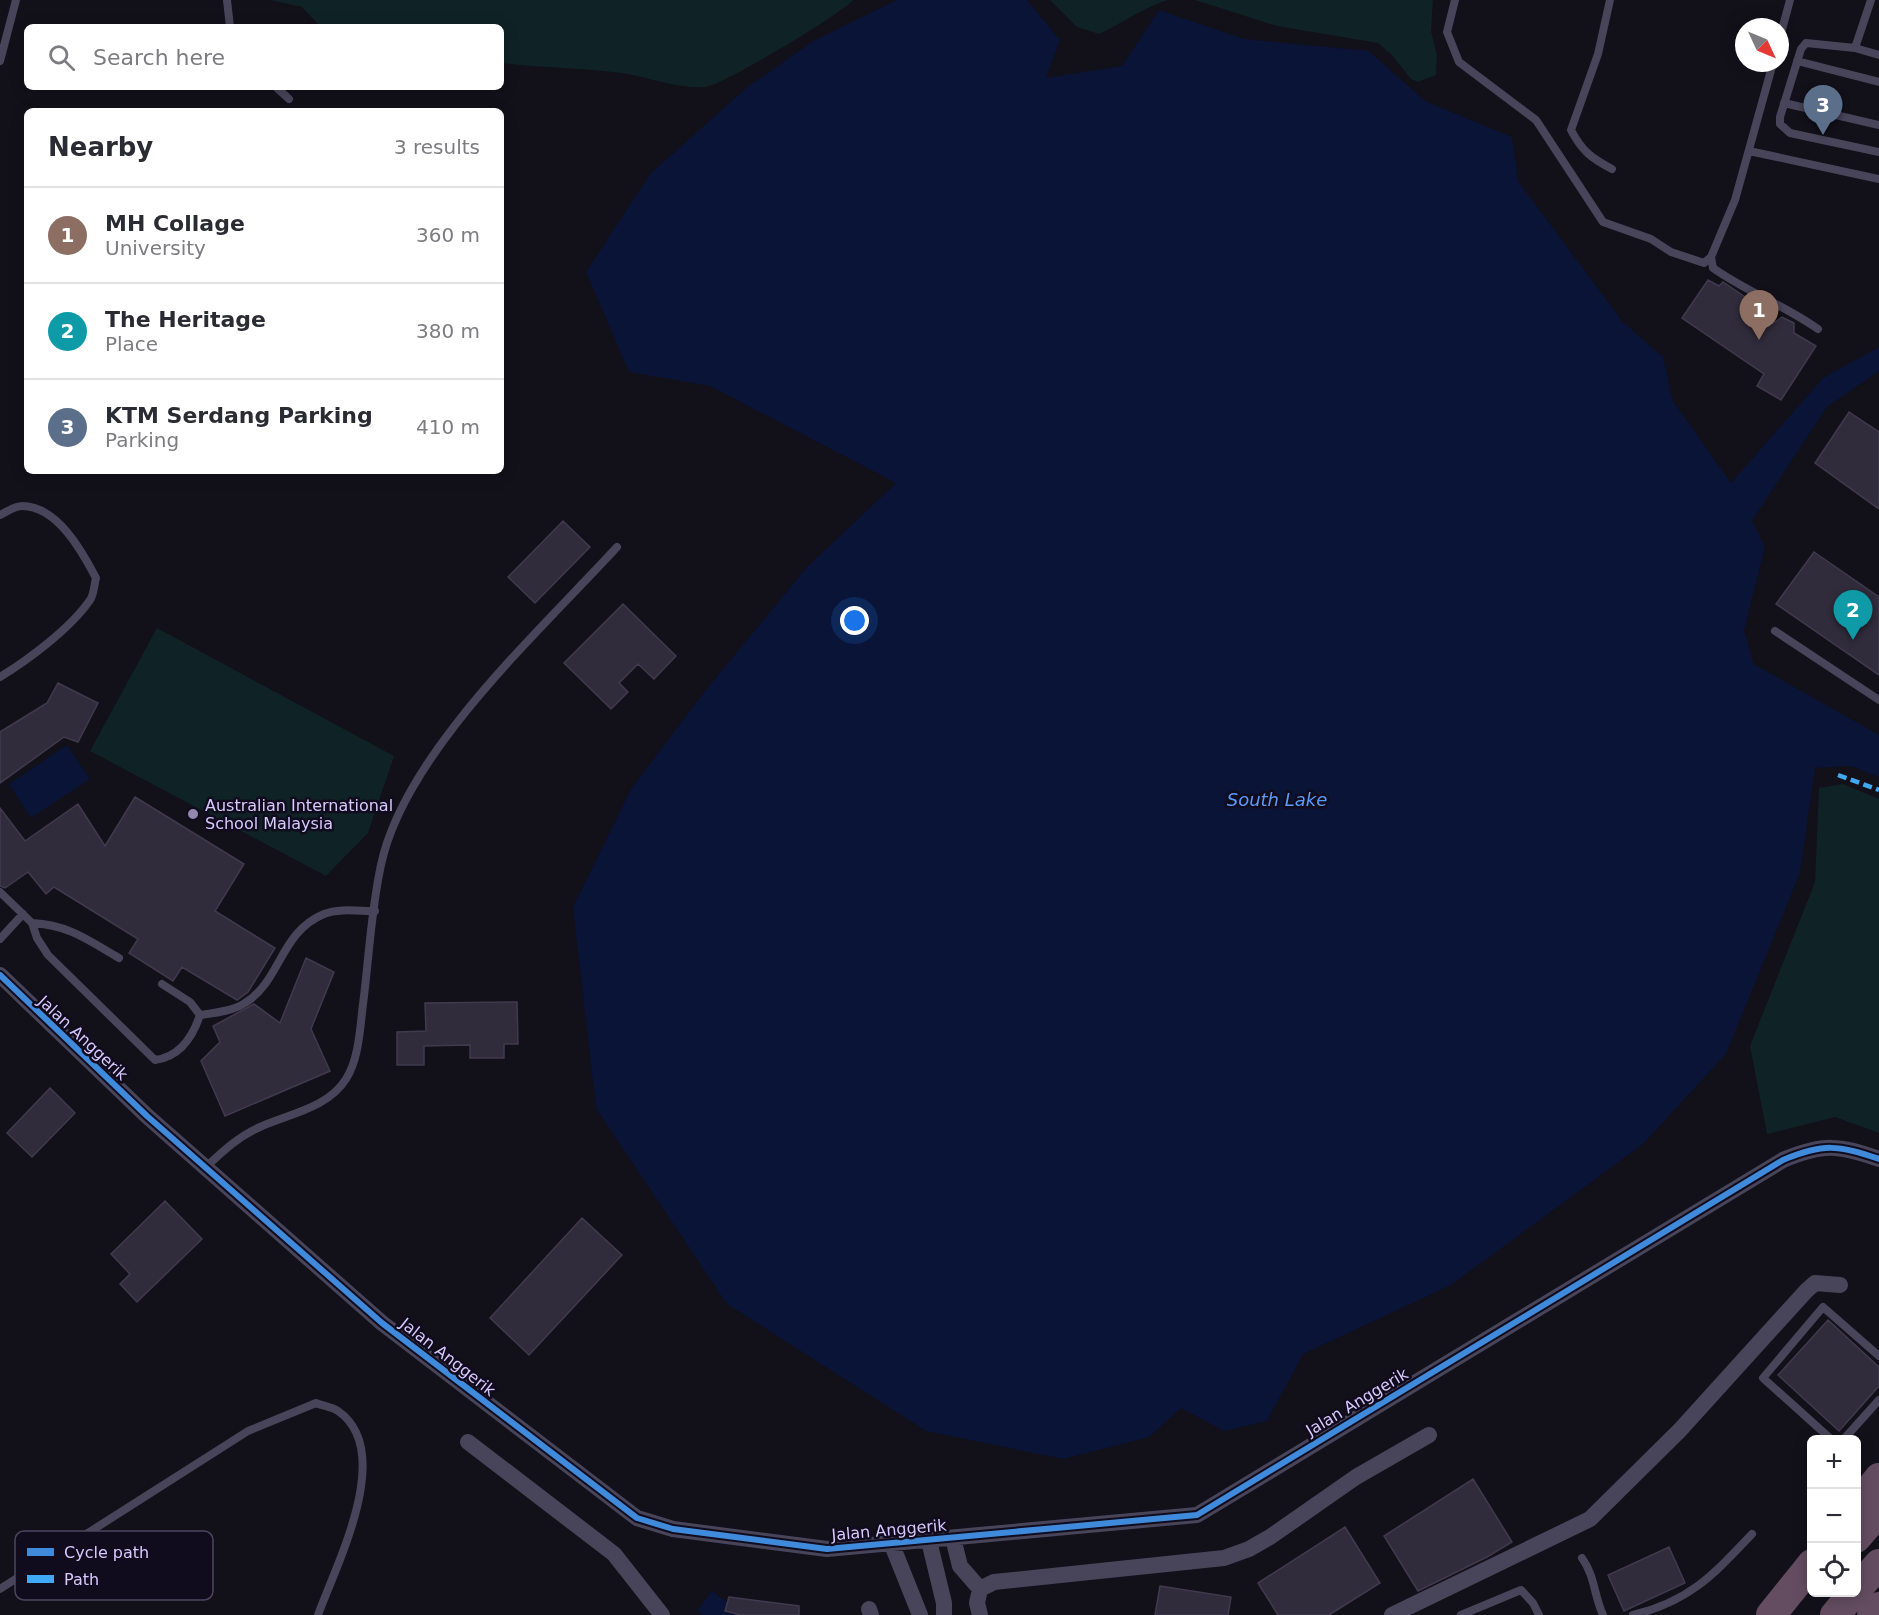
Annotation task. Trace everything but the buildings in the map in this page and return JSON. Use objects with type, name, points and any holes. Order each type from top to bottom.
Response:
[{"type":"highway","points":[[1861,1502],[1879,1478]]},
{"type":"highway","points":[[1861,1533],[1879,1512]]},
{"type":"highway","points":[[1861,1584],[1879,1564]]},
{"type":"highway","points":[[1771,1615],[1807,1570]]},
{"type":"highway","points":[[1792,1615],[1808,1597]]},
{"type":"highway","points":[[1835,1615],[1850,1597]]},
{"type":"highway","points":[[1872,1615],[1879,1607]]},
{"type":"street","name":"Jalan Anggerik","points":[[0,975],[147,1116],[382,1323],[637,1518],[673,1529],[827,1549],[892,1545],[1197,1515],[1783,1160],[1804,1151],[1832,1146],[1879,1159]]},
{"type":"street","points":[[1392,1615],[1590,1519],[1679,1431],[1806,1291],[1815,1283],[1840,1285]]},
{"type":"street","points":[[980,1589],[994,1582],[1224,1558],[1249,1549],[1270,1537],[1356,1477],[1429,1435]]},
{"type":"street","points":[[468,1442],[614,1554],[662,1615]]},
{"type":"street","points":[[953,1538],[960,1566],[980,1589]]},
{"type":"street","points":[[929,1541],[944,1603],[944,1615]]},
{"type":"street","points":[[892,1545],[920,1615]]},
{"type":"street","points":[[980,1589],[977,1603],[980,1615]]},
{"type":"lane","points":[[0,61],[16,0]]},
{"type":"lane","points":[[227,0],[230,24]]},
{"type":"lane","points":[[1455,0],[1447,32],[1459,62],[1536,120],[1603,222],[1651,239],[1671,252],[1704,263],[1711,257],[1735,200],[1771,72]]},
{"type":"lane","points":[[1610,0],[1604,35],[1571,130],[1581,148],[1590,158],[1612,169]]},
{"type":"lane","points":[[1785,18],[1790,0]]},
{"type":"lane","points":[[1855,48],[1871,0]]},
{"type":"lane","points":[[1879,55],[1855,48],[1806,44],[1801,49],[1797,61],[1780,124],[1791,133],[1879,152]]},
{"type":"lane","points":[[1797,61],[1879,82]]},
{"type":"lane","points":[[279,90],[289,99]]},
{"type":"lane","points":[[1784,103],[1879,125]]},
{"type":"lane","points":[[1749,151],[1879,179]]},
{"type":"lane","points":[[1711,257],[1713,268],[1737,285],[1786,307],[1818,329]]},
{"type":"lane","points":[[0,515],[19,506],[34,507],[53,520],[83,554],[96,578],[91,599],[75,617],[20,665],[0,677]]},
{"type":"lane","points":[[206,1167],[231,1143],[259,1127],[320,1103],[346,1080],[358,1042],[381,864],[401,810],[434,753],[473,702],[616,548]]},
{"type":"lane","points":[[1775,631],[1879,700]]},
{"type":"lane","points":[[0,892],[32,923],[37,938],[48,955],[156,1060],[168,1059],[180,1050],[195,1030],[200,1015]]},
{"type":"lane","points":[[200,1015],[220,1012],[245,1004],[267,981],[291,938],[306,923],[326,913],[375,911]]},
{"type":"lane","points":[[0,939],[23,914]]},
{"type":"lane","points":[[32,923],[55,924],[71,929],[118,958]]},
{"type":"lane","points":[[162,984],[190,1002],[200,1015]]},
{"type":"lane","points":[[1827,1435],[1763,1378],[1823,1307],[1879,1356]]},
{"type":"lane","points":[[1848,1435],[1879,1400]]},
{"type":"lane","points":[[91,1531],[248,1431],[316,1403],[338,1411],[355,1429],[362,1456],[362,1496],[318,1615]]},
{"type":"lane","points":[[1633,1615],[1662,1608],[1705,1582],[1752,1534]]},
{"type":"lane","points":[[1582,1558],[1594,1580],[1596,1602],[1603,1615]]},
{"type":"lane","points":[[0,1589],[15,1579]]},
{"type":"lane","points":[[1461,1615],[1521,1590],[1533,1603],[1539,1615]]},
{"type":"green space","points":[[270,0],[853,0],[828,19],[756,63],[705,87],[676,85],[612,72],[504,63],[504,24],[318,24],[302,7]]},
{"type":"green space","points":[[1050,0],[1168,0],[1149,7],[1099,34],[1077,27]]},
{"type":"green space","points":[[1195,0],[1433,0],[1431,31],[1437,56],[1436,75],[1418,82],[1411,79],[1392,55],[1378,43],[1277,26]]},
{"type":"green space","points":[[157,628],[394,756],[368,833],[326,876],[90,751]]},
{"type":"green space","points":[[1843,784],[1879,799],[1879,1133],[1835,1117],[1767,1134],[1750,1046],[1815,882],[1819,788]]},
{"type":"water","name":"South Lake","points":[[897,0],[1027,0],[1060,40],[1046,78],[1122,66],[1159,10],[1244,39],[1369,51],[1425,101],[1512,137],[1518,181],[1623,322],[1663,357],[1673,401],[1731,483],[1823,378],[1879,347],[1879,371],[1827,407],[1752,521],[1765,547],[1744,631],[1754,664],[1879,735],[1879,777],[1851,766],[1815,768],[1800,873],[1726,1054],[1643,1144],[1451,1285],[1303,1354],[1267,1421],[1224,1431],[1181,1408],[1149,1437],[1063,1459],[926,1431],[727,1304],[596,1108],[573,907],[631,789],[705,691],[807,567],[896,483],[710,386],[629,372],[586,272],[651,173],[745,89],[813,41]]},
{"type":"water","points":[[67,745],[90,779],[31,818],[9,784]]},
{"type":"water","points":[[712,1591],[744,1615],[702,1615],[697,1611]]},
{"type":"marked path","points":[[1838,775],[1879,790]]},
{"type":"cycle path","points":[[0,975],[147,1116],[382,1323],[637,1518],[673,1529],[827,1549],[1197,1515],[1783,1160],[1810,1151],[1831,1148],[1879,1159]]},
{"type":"place","name":"KTM Serdang Parking","points":[[1823,135]]},
{"type":"place","name":"MH Collage","points":[[1759,340]]},
{"type":"place","name":"The Heritage","points":[[1853,640]]},
{"type":"place","name":"Australian International School Malaysia","points":[[193,814]]}]
